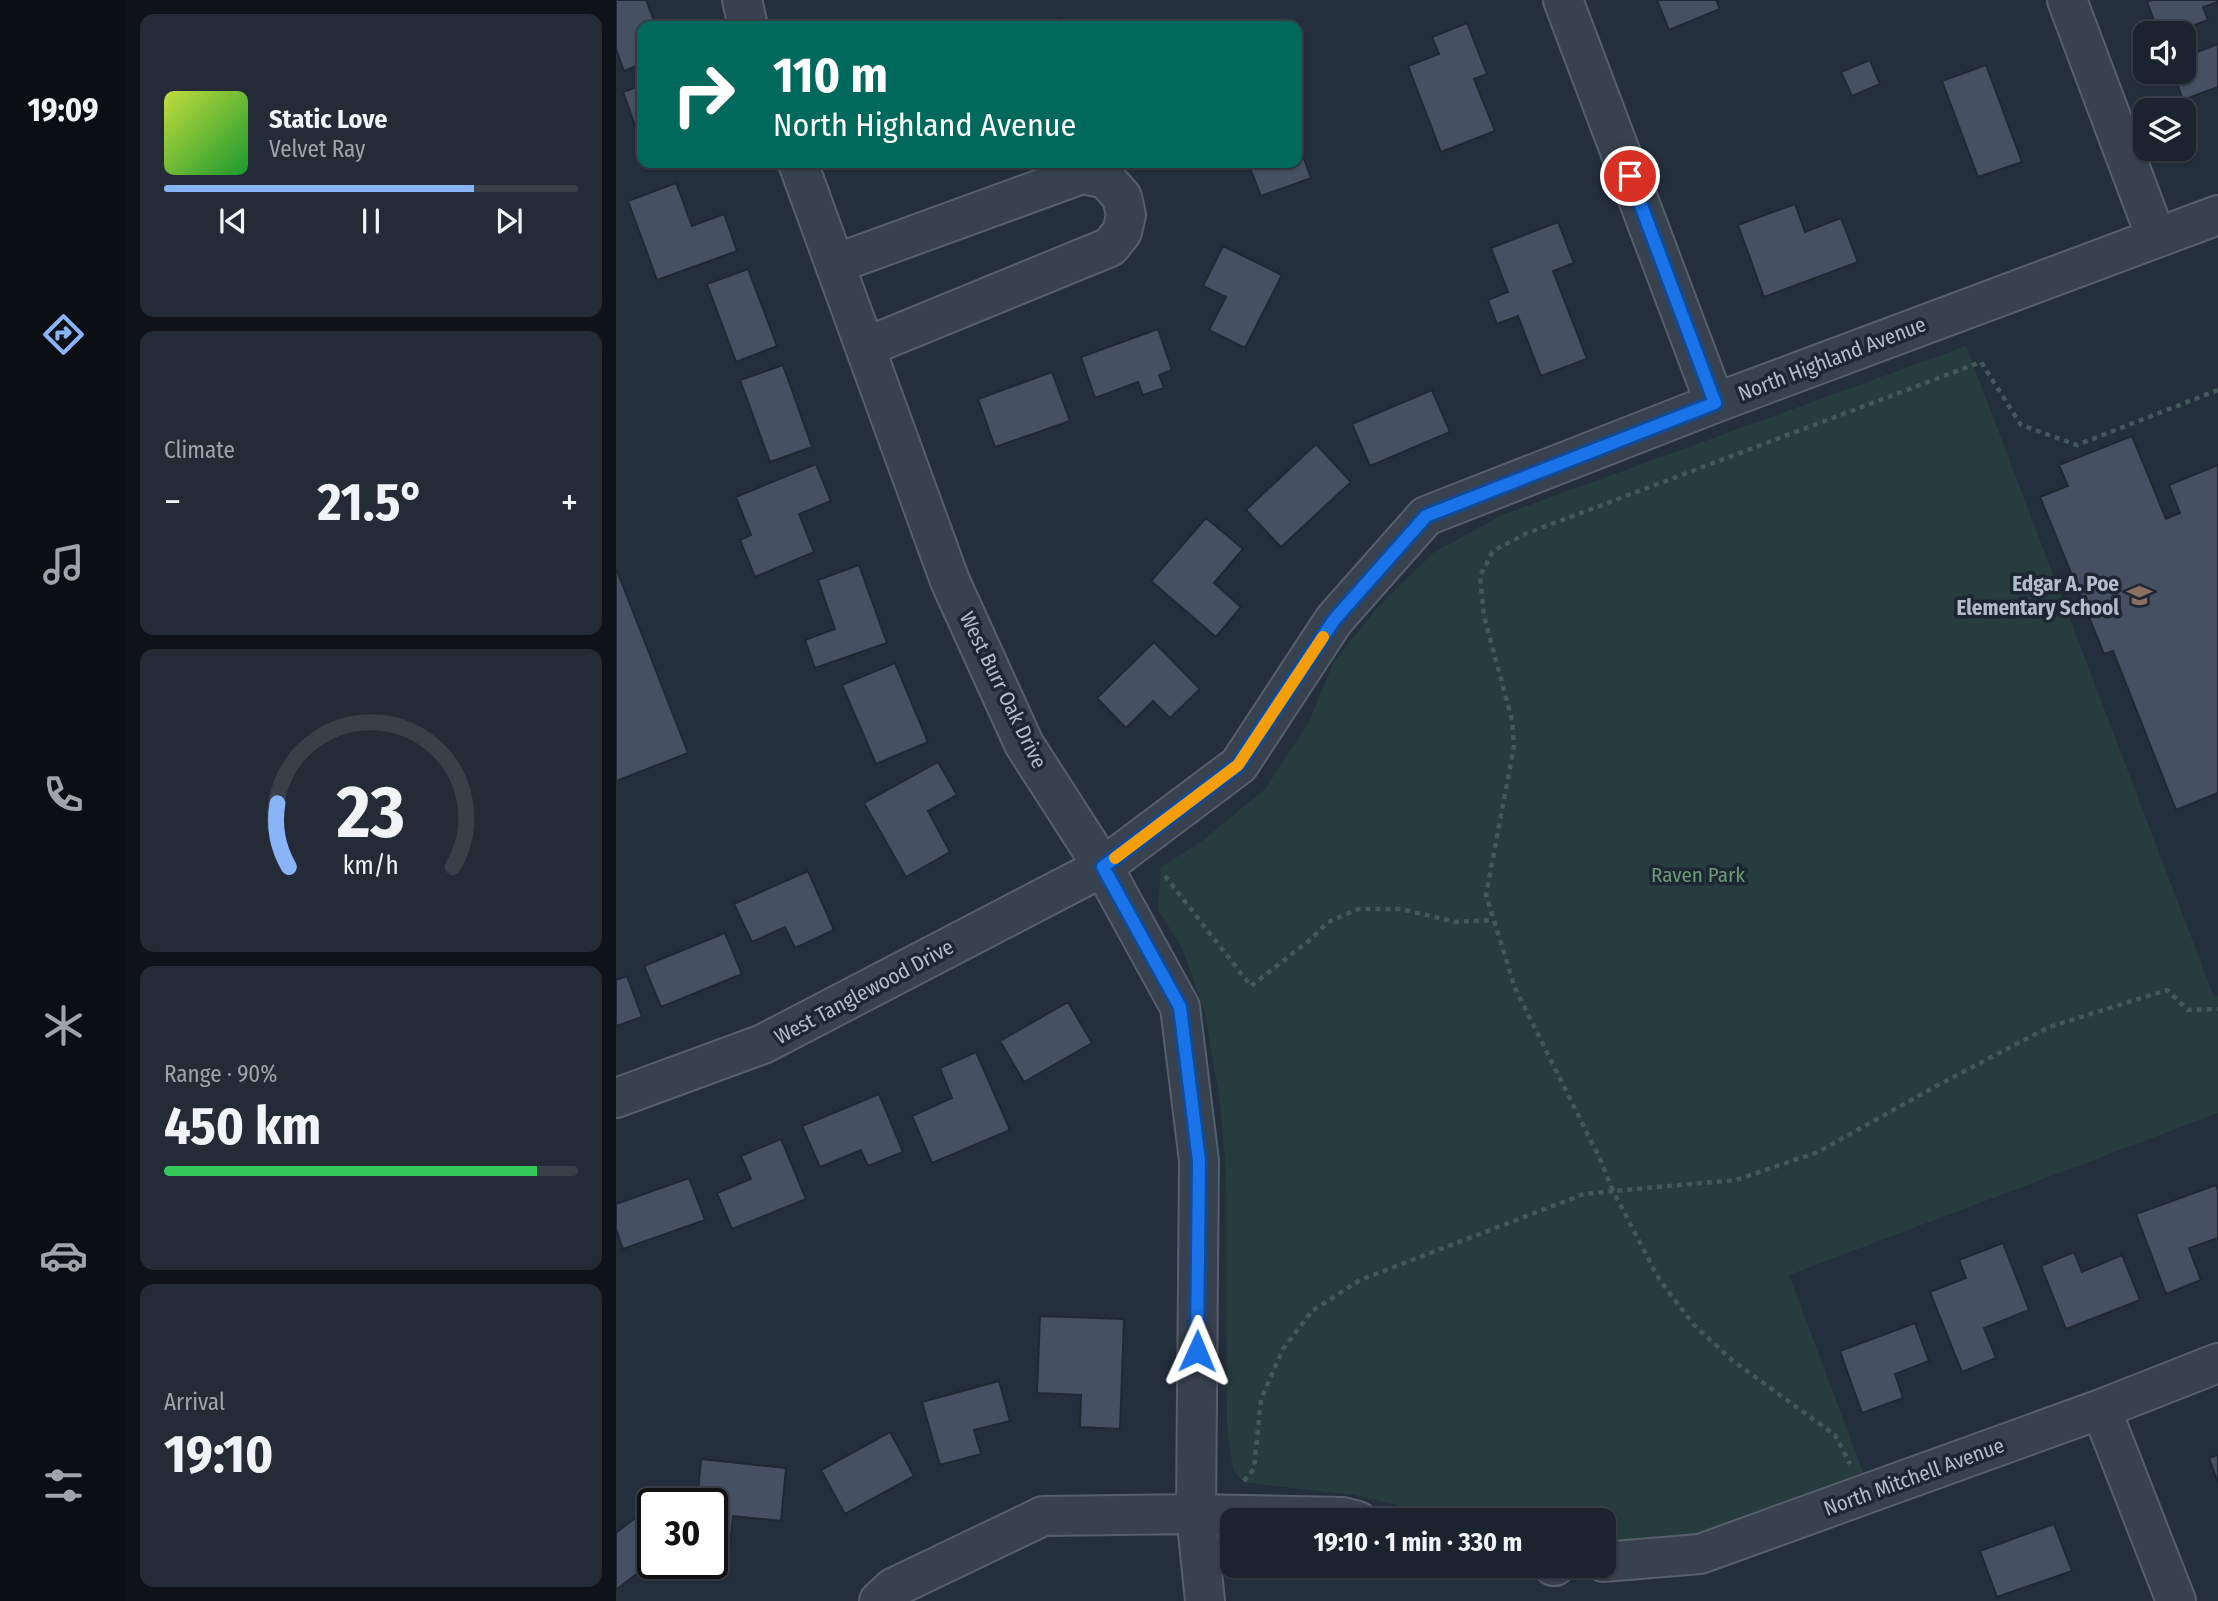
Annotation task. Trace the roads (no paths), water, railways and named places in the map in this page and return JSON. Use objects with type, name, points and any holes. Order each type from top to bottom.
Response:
[{"type":"street","points":[[741,0],[747,21]]},
{"type":"street","points":[[1563,0],[1715,403]]},
{"type":"street","points":[[2067,0],[2156,237]]},
{"type":"street","name":"West Burr Oak Drive","points":[[800,168],[950,581],[1018,732],[1103,867],[1180,1007],[1199,1161],[1196,1514],[1205,1601]]},
{"type":"street","points":[[835,264],[1082,174],[1106,179],[1122,197],[1126,215],[1122,232],[1110,247],[866,346]]},
{"type":"street","name":"North Highland Avenue","points":[[1103,867],[1238,765],[1334,620],[1426,516],[1715,403],[2218,215]]},
{"type":"street","name":"West Tanglewood Drive","points":[[616,1098],[763,1044],[1103,867]]},
{"type":"street","name":"North Mitchell Avenue","points":[[1616,1561],[1700,1554],[2101,1409],[2218,1363]]},
{"type":"street","points":[[2101,1409],[2176,1601]]},
{"type":"street","points":[[879,1601],[893,1588],[1042,1516],[1220,1514]]},
{"type":"place","name":"Edgar A. Poe Elementary School","points":[[2139,596]]},
{"type":"park label","name":"Raven Park","points":[[1698,875]]}]
